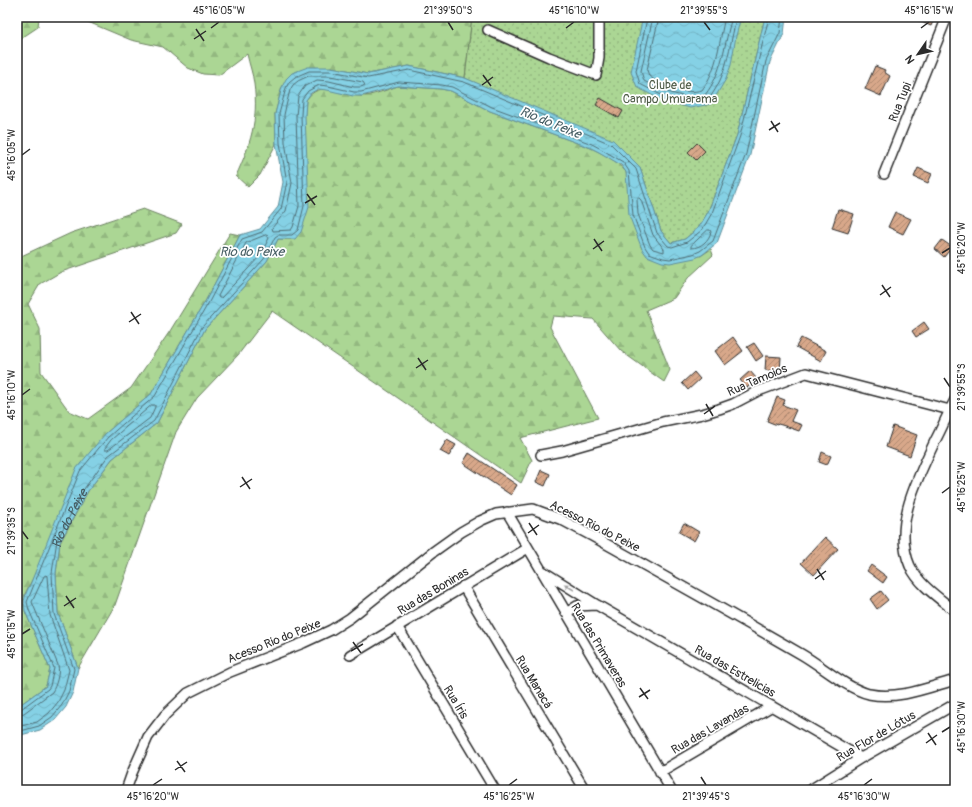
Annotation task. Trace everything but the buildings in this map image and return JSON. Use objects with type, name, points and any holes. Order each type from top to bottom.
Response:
[{"type":"street","points":[[488,30],[549,57],[596,75],[599,58],[599,17]]},
{"type":"street","name":"Rua Tupi","points":[[884,174],[947,17]]},
{"type":"street","name":"Rua Tamoios","points":[[541,455],[562,451],[663,422],[719,409],[733,404],[756,392],[806,373],[950,410]]},
{"type":"street","points":[[955,400],[914,487],[906,512],[904,539],[910,566],[918,578],[928,589],[955,611]]},
{"type":"street","name":"Acesso Rio do Peixe","points":[[126,790],[148,737],[165,715],[188,694],[230,672],[303,643],[331,630],[350,618],[412,568],[461,532],[496,514],[506,512],[533,509],[560,519],[803,655],[845,683],[868,693],[887,696],[904,694],[955,680]]},
{"type":"street","name":"Rua das Primaveras","points":[[506,512],[671,790]]},
{"type":"street","name":"Rua das Boninas","points":[[350,655],[528,548]]},
{"type":"street","name":"Rua das Estrelicias","points":[[541,570],[597,605],[861,758]]},
{"type":"street","name":"Rua Manacá","points":[[464,586],[585,790]]},
{"type":"street","points":[[566,613],[577,606],[597,605]]},
{"type":"street","name":"Rua Íris","points":[[397,626],[495,790]]},
{"type":"street","name":"Rua Flor de Lótus","points":[[810,790],[861,758],[955,704]]},
{"type":"street","name":"Rua das Lavandas","points":[[660,772],[772,706]]},
{"type":"green space","points":[[17,17],[39,17],[38,27],[17,41]]},
{"type":"green space","points":[[76,17],[472,17],[465,78],[409,66],[368,74],[331,67],[282,87],[275,114],[276,144],[260,175],[248,187],[236,176],[249,143],[254,121],[255,97],[247,54],[219,75],[203,74],[188,68],[163,47],[131,40]]},
{"type":"green space","name":"Clube de Campo Umuarama","points":[[472,17],[765,17],[737,135],[708,212],[699,227],[685,239],[671,243],[661,231],[640,167],[465,78]]},
{"type":"green space","points":[[398,86],[451,91],[490,111],[591,148],[615,161],[626,172],[642,249],[702,255],[711,249],[713,255],[688,278],[674,298],[646,310],[670,370],[664,382],[621,351],[593,319],[553,316],[550,327],[598,418],[520,438],[532,460],[521,483],[272,311],[238,355],[197,398],[176,432],[115,605],[78,668],[58,613],[56,573],[60,543],[88,491],[112,459],[157,423],[205,329],[267,261],[278,239],[294,239],[306,100],[318,90],[325,89],[365,96]]},
{"type":"green space","points":[[143,209],[182,224],[176,233],[61,272],[40,284],[28,304],[40,329],[41,372],[69,411],[88,419],[131,388],[170,331],[230,233],[240,235],[206,300],[151,394],[105,434],[25,594],[23,602],[25,611],[50,669],[46,686],[17,707],[17,258],[71,233]]},
{"type":"water","points":[[646,17],[741,17],[731,65],[726,79],[711,104],[690,108],[659,99],[637,87],[631,72],[642,21]]},
{"type":"water","name":"Rio do Peixe","points":[[765,17],[786,17],[784,34],[770,62],[750,155],[717,243],[702,255],[695,258],[670,263],[662,262],[647,256],[642,249],[629,215],[626,172],[621,165],[591,148],[490,111],[451,91],[441,89],[398,86],[362,96],[353,96],[318,89],[311,93],[306,100],[305,116],[309,207],[301,232],[295,239],[278,239],[267,261],[205,329],[157,423],[112,459],[88,491],[60,542],[56,573],[58,613],[78,668],[73,692],[66,707],[55,720],[40,730],[17,736],[17,707],[46,686],[50,669],[25,611],[25,597],[76,469],[105,434],[151,394],[206,300],[240,235],[260,229],[278,207],[283,182],[276,144],[275,114],[282,87],[286,79],[292,73],[308,67],[331,67],[368,74],[409,66],[465,78],[613,140],[640,167],[661,231],[671,243],[685,239],[699,227],[708,212],[737,135]]}]
